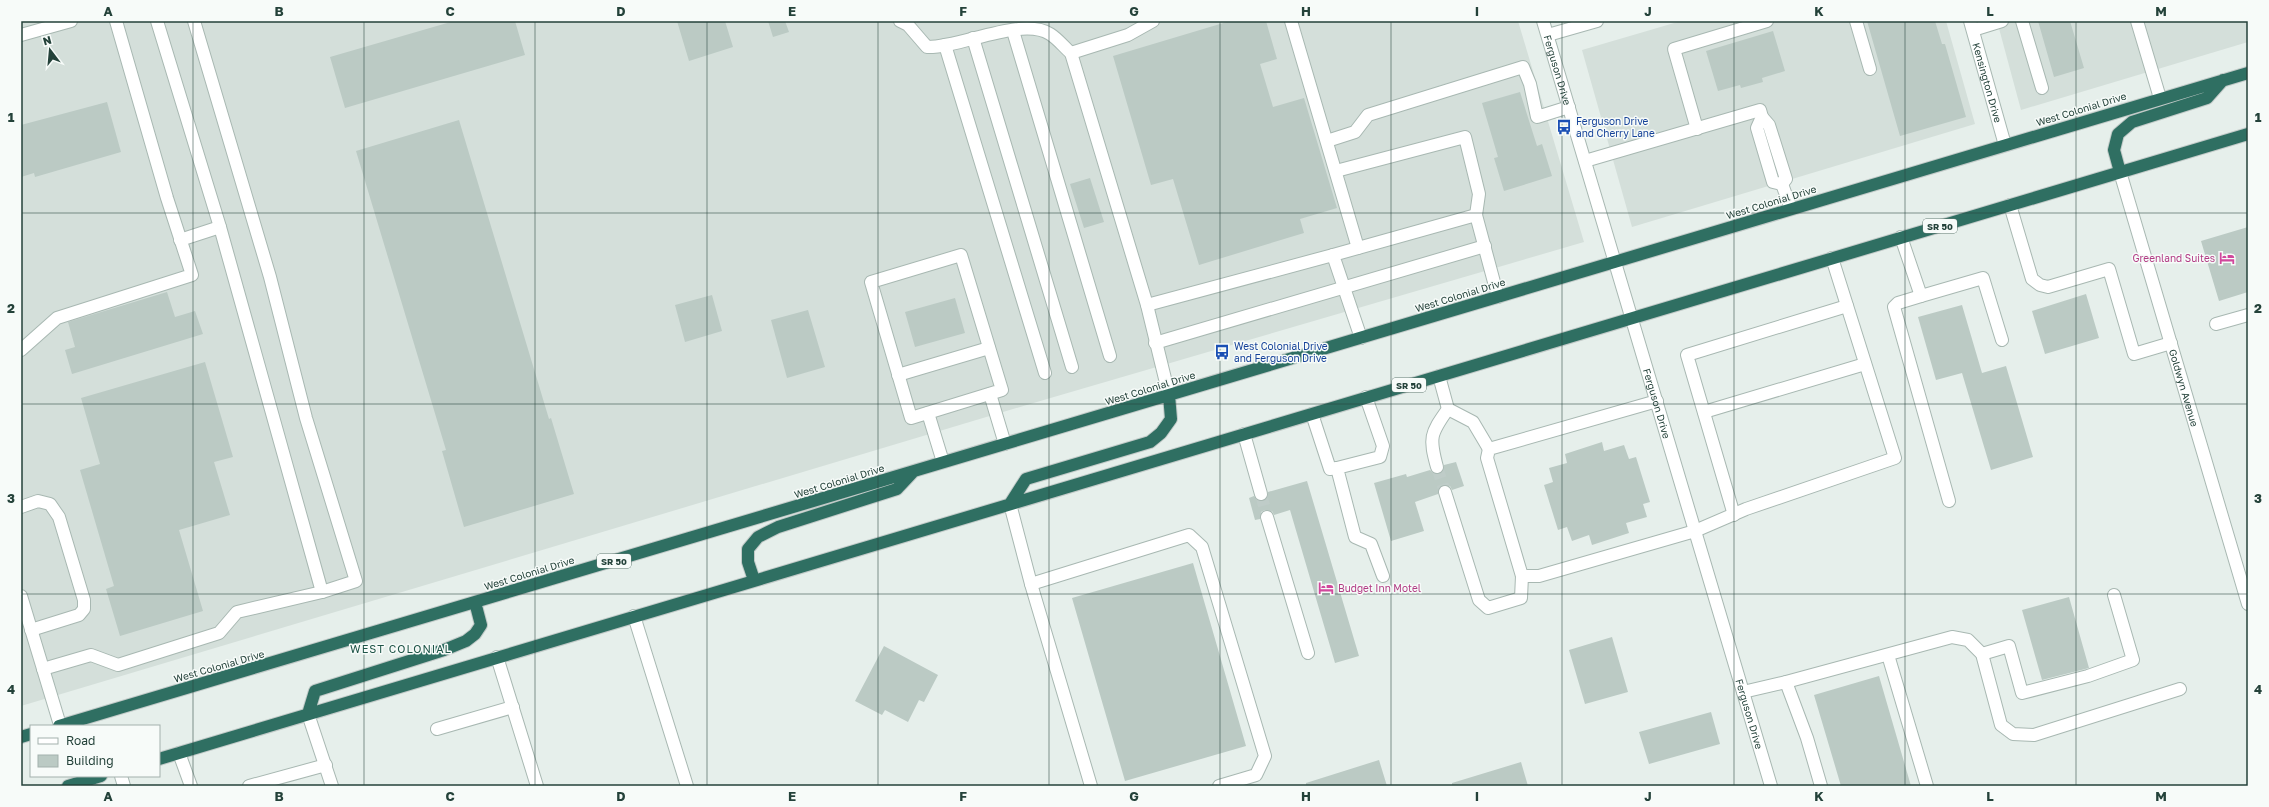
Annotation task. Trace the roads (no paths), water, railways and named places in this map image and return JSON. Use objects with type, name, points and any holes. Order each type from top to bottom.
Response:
[{"type":"highway","name":"West Colonial Drive","points":[[63,725],[2160,98],[2248,73]]},
{"type":"highway","points":[[2120,172],[2114,150],[2118,134],[2132,122],[2207,98],[2223,80]]},
{"type":"highway","name":"SR 50","points":[[160,759],[2248,134]]},
{"type":"highway","points":[[1010,504],[1026,479],[1150,442],[1161,433],[1172,419],[1169,395]]},
{"type":"highway","points":[[754,580],[748,562],[748,549],[758,537],[778,527],[897,489],[914,471]]},
{"type":"highway","points":[[308,714],[314,691],[444,650],[466,641],[475,634],[481,625],[475,602]]},
{"type":"highway","points":[[68,786],[98,777]]},
{"type":"street","points":[[21,35],[71,21]]},
{"type":"street","points":[[21,350],[57,318],[192,275],[180,240],[116,21]]},
{"type":"street","points":[[157,21],[220,227],[322,592]]},
{"type":"street","points":[[43,669],[91,655],[118,665],[220,633],[237,612],[322,592],[356,581],[306,418],[270,277],[194,21]]},
{"type":"street","points":[[900,21],[908,25],[927,47],[945,45],[973,38],[1030,28],[1050,34],[1071,53],[1146,305],[1169,395]]},
{"type":"street","points":[[1071,53],[1128,35],[1153,21]]},
{"type":"street","points":[[1291,21],[1358,248]]},
{"type":"street","name":"Ferguson Drive","points":[[1543,21],[1771,786]]},
{"type":"street","points":[[1548,36],[1598,21]]},
{"type":"street","points":[[1698,129],[1674,48],[1767,21]]},
{"type":"street","points":[[1856,21],[1870,69]]},
{"type":"street","points":[[1972,25],[2002,21]]},
{"type":"street","points":[[2022,21],[2042,88]]},
{"type":"street","points":[[2137,21],[2160,98]]},
{"type":"street","name":"Kensington Drive","points":[[1972,25],[2005,145]]},
{"type":"street","points":[[1013,31],[1110,356]]},
{"type":"street","points":[[973,38],[1072,367]]},
{"type":"street","points":[[945,45],[1045,373]]},
{"type":"street","points":[[1327,141],[1355,132],[1368,115],[1523,67],[1530,84],[1537,117],[1569,107]]},
{"type":"street","points":[[1585,162],[1760,110],[1762,116],[1769,125],[1771,154],[1786,178],[1782,184],[1791,209]]},
{"type":"street","points":[[1336,171],[1464,136],[1479,194],[1476,215],[1498,297]]},
{"type":"street","name":"Goldwyn Avenue","points":[[2120,172],[2248,604]]},
{"type":"street","points":[[2010,205],[2032,279],[2048,287],[2109,269],[2134,354],[2171,343]]},
{"type":"street","points":[[1146,305],[1476,215]]},
{"type":"street","points":[[180,240],[220,227]]},
{"type":"street","points":[[1901,238],[1921,296]]},
{"type":"street","points":[[1155,343],[1485,246]]},
{"type":"street","points":[[961,255],[1002,390],[911,418],[898,375],[870,282],[961,255]]},
{"type":"street","points":[[1333,255],[1361,338]]},
{"type":"street","points":[[1522,576],[1539,576],[1695,531],[1734,515],[1894,458],[1832,258]]},
{"type":"street","points":[[1949,501],[1894,307],[1898,303],[1983,278],[2002,340]]},
{"type":"street","points":[[1734,515],[1687,355],[1847,306]]},
{"type":"street","points":[[2216,324],[2248,315]]},
{"type":"street","points":[[898,375],[989,348]]},
{"type":"street","points":[[1704,412],[1865,364]]},
{"type":"street","points":[[1439,376],[1448,409],[1473,422],[1489,449],[1487,458],[1522,576],[1521,598],[1488,608],[1479,600],[1445,492]]},
{"type":"street","points":[[990,394],[1005,444]]},
{"type":"street","points":[[1312,414],[1330,469],[1380,457],[1384,446],[1366,397]]},
{"type":"street","points":[[1489,449],[1657,401]]},
{"type":"street","points":[[1437,467],[1431,443],[1437,424],[1448,409]]},
{"type":"street","points":[[928,413],[943,462]]},
{"type":"street","points":[[1244,434],[1261,494]]},
{"type":"street","points":[[1337,468],[1355,537],[1371,544],[1383,576]]},
{"type":"street","points":[[21,507],[38,501],[50,504],[59,517],[84,600],[84,609],[79,615],[31,630]]},
{"type":"street","points":[[1010,504],[1031,584],[1091,786]]},
{"type":"street","points":[[1267,517],[1308,653]]},
{"type":"street","points":[[1031,584],[1189,535],[1202,547],[1265,756],[1256,775],[1219,786]]},
{"type":"street","points":[[1982,654],[2009,646],[2022,693],[2088,676],[2133,660],[2114,595]]},
{"type":"street","points":[[21,596],[60,725]]},
{"type":"street","points":[[634,616],[687,786]]},
{"type":"street","points":[[1743,692],[1952,638],[1968,640],[1982,654],[2001,725],[2013,734],[2034,735],[2180,689]]},
{"type":"street","points":[[1888,655],[1927,786]]},
{"type":"street","points":[[497,657],[537,786]]},
{"type":"street","points":[[1786,682],[1807,738],[1821,786]]},
{"type":"street","points":[[437,729],[512,707]]},
{"type":"street","points":[[308,714],[332,786]]},
{"type":"street","points":[[179,753],[191,786]]},
{"type":"street","points":[[249,786],[326,765]]},
{"type":"tunnel","points":[[1437,467],[1445,492]]},
{"type":"tunnel","points":[[1261,494],[1267,517]]},
{"type":"place","name":"Ferguson Drive and Cherry Lane","points":[[1564,127]]},
{"type":"place","name":"Greenland Suites","points":[[2227,258]]},
{"type":"place","name":"West Colonial Drive and Ferguson Drive","points":[[1222,352]]},
{"type":"place","name":"Budget Inn Motel","points":[[1326,588]]},
{"type":"district","name":"WEST COLONIAL","points":[[401,648]]}]
